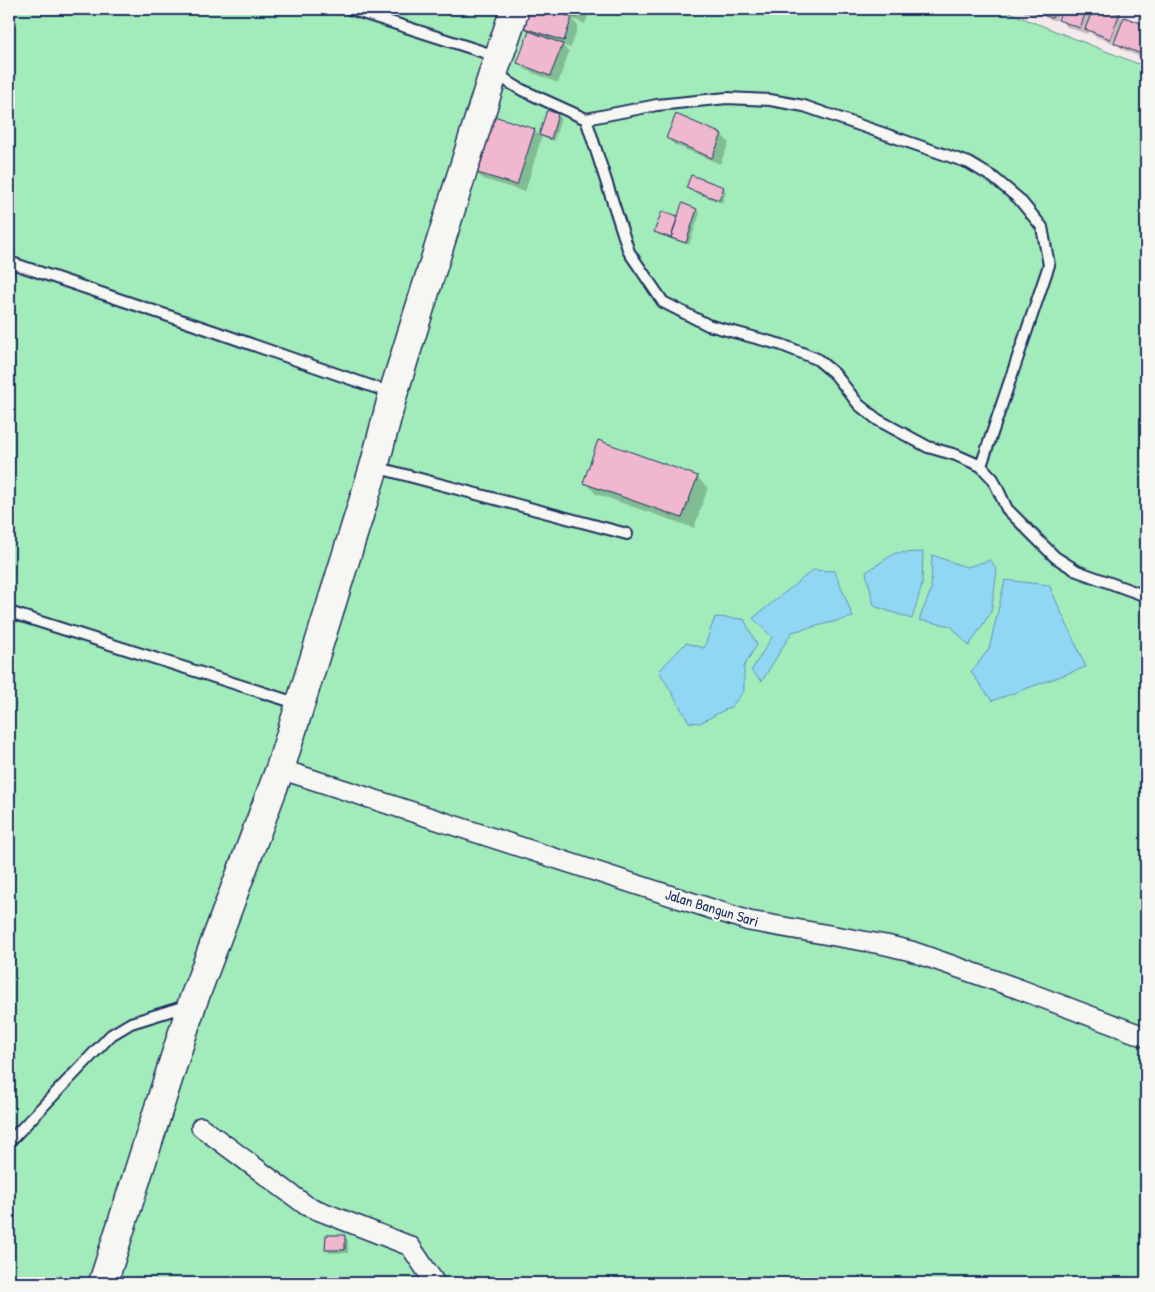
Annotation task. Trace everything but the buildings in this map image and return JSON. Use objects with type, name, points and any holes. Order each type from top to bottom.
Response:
[{"type":"street","points":[[103,1283],[192,1004],[280,769],[374,467],[393,394],[515,9]]},
{"type":"street","name":"Jalan Bangun Sari","points":[[280,769],[749,921],[911,951],[1146,1037]]},
{"type":"street","points":[[201,1128],[307,1206],[410,1246],[435,1283]]},
{"type":"lane","points":[[350,9],[497,64],[510,83],[586,119],[657,105],[727,98],[770,100],[804,106],[969,163],[994,178],[1019,199],[1042,227],[1049,265],[981,466]]},
{"type":"lane","points":[[586,119],[629,252],[663,302],[708,325],[782,345],[817,359],[835,374],[859,405],[878,420],[928,446],[981,466],[993,479],[1007,509],[1055,557],[1077,571],[1146,596]]},
{"type":"lane","points":[[9,262],[393,394]]},
{"type":"lane","points":[[374,467],[627,534]]},
{"type":"lane","points":[[9,612],[299,704]]},
{"type":"lane","points":[[9,1142],[111,1035],[131,1023],[192,1004]]},
{"type":"green space","points":[[9,9],[1003,9],[1146,67],[1146,1283],[9,1283]]},
{"type":"water","points":[[923,552],[922,585],[912,619],[874,606],[866,572],[895,553]]},
{"type":"water","points":[[932,555],[966,567],[991,560],[997,571],[991,612],[969,646],[951,626],[919,620],[931,590]]},
{"type":"water","points":[[813,570],[835,571],[853,617],[792,632],[762,681],[751,671],[772,637],[753,618]]},
{"type":"water","points":[[1005,580],[1049,585],[1086,667],[992,701],[971,672],[989,649]]},
{"type":"water","points":[[715,617],[744,619],[757,645],[744,666],[744,691],[732,706],[700,723],[689,722],[659,671],[686,643],[704,648]]}]
